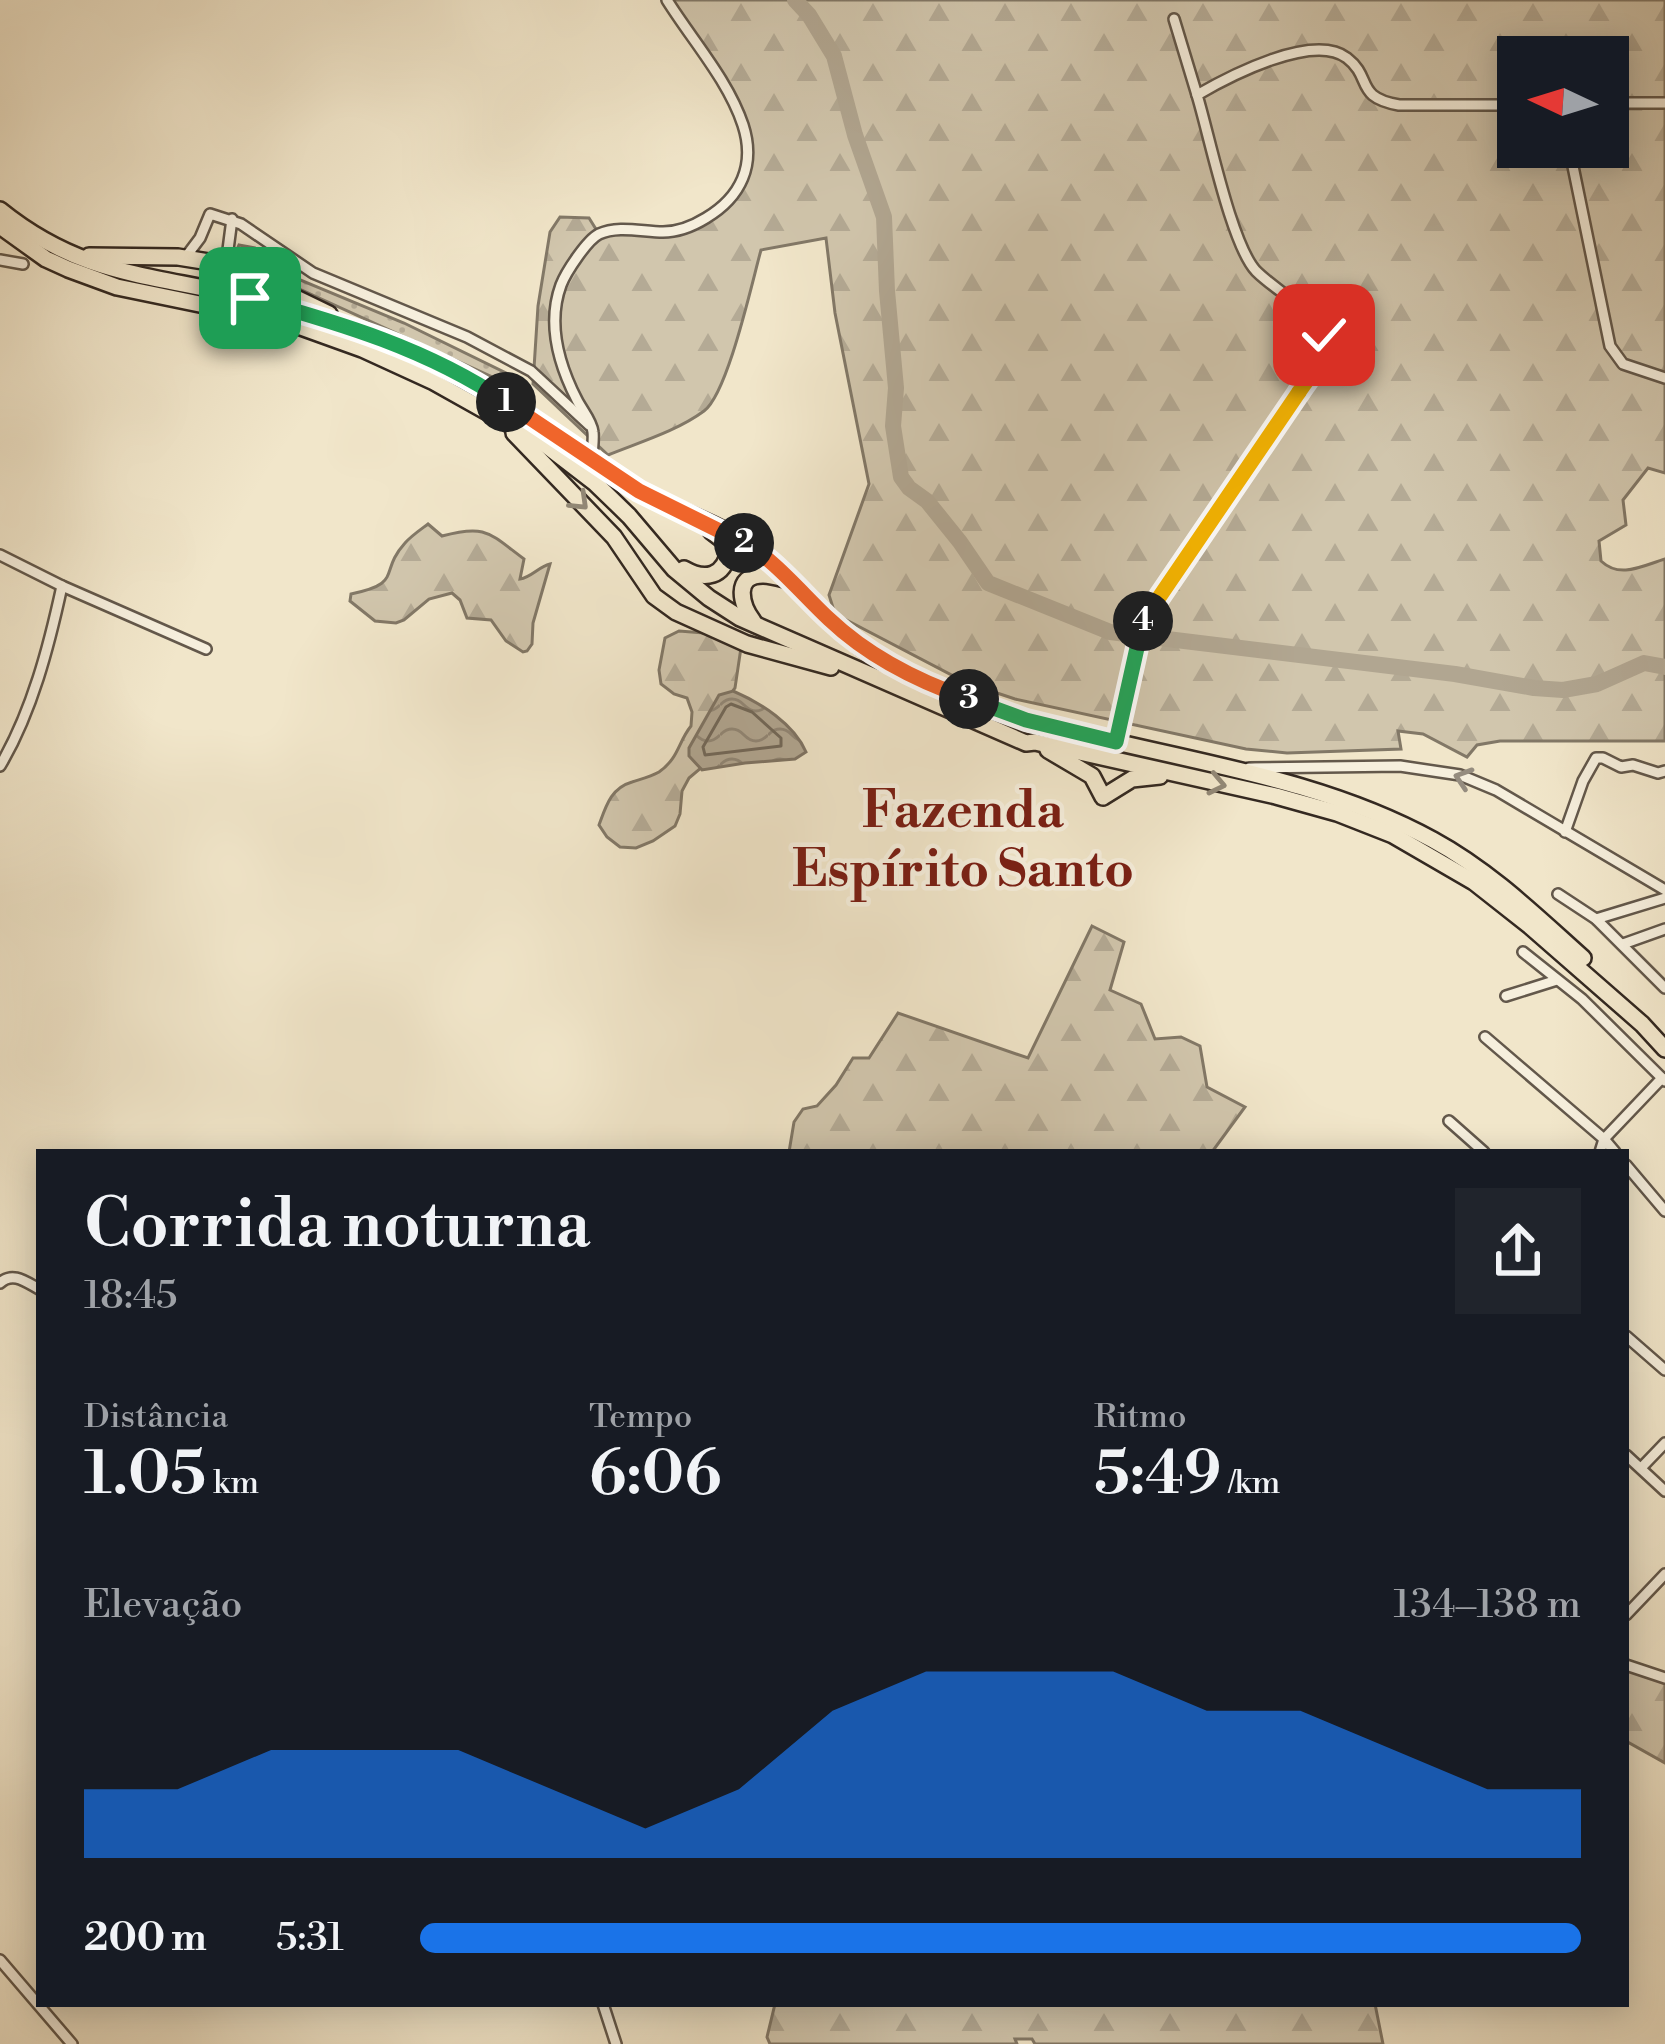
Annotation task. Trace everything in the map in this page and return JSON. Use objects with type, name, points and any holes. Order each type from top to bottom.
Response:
[{"type":"main road","points":[[0,210],[27,232],[69,254],[114,270],[250,298],[352,328],[469,377],[639,491],[754,548],[858,645],[919,679],[1026,720],[1238,769],[1373,812],[1433,840],[1520,901],[1665,1034]]},
{"type":"main road","points":[[0,226],[46,259],[117,286],[262,315],[362,349],[434,382],[518,435],[614,537],[654,596],[676,612],[746,644],[896,686]]},
{"type":"main road","points":[[69,254],[185,258],[226,265],[352,328]]},
{"type":"main road","points":[[498,420],[542,443],[595,483],[674,569],[709,598],[758,627],[1026,742],[1276,796],[1393,835],[1474,882],[1642,1024],[1665,1049]]},
{"type":"main road","points":[[649,541],[688,573],[717,574],[727,564],[730,551],[692,516]]},
{"type":"main road","points":[[758,627],[745,610],[740,590],[746,581],[763,574],[787,580]]},
{"type":"main road","points":[[1035,742],[1092,776],[1103,797],[1132,779],[1176,775]]},
{"type":"street","points":[[592,459],[593,428],[559,356],[554,327],[566,272],[599,234],[666,232],[692,226],[726,204],[740,190],[746,174],[746,137],[734,103],[667,0]]},
{"type":"street","points":[[1116,742],[1144,621],[1325,349],[1324,335],[1315,322],[1256,270],[1238,241],[1174,19]]},
{"type":"street","points":[[1197,94],[1267,61],[1294,53],[1330,52],[1349,59],[1367,90],[1382,102],[1497,105]]},
{"type":"street","points":[[1629,103],[1665,103]]},
{"type":"street","points":[[1573,168],[1610,346],[1623,364],[1665,377]]},
{"type":"street","points":[[185,258],[210,214],[232,219],[314,273],[467,337],[531,371],[593,428]]},
{"type":"street","points":[[226,265],[232,219]]},
{"type":"street","points":[[0,260],[22,264]]},
{"type":"street","points":[[0,555],[206,650]]},
{"type":"street","points":[[0,766],[50,643],[62,586]]},
{"type":"street","points":[[1565,832],[1596,758],[1624,767],[1665,771]]},
{"type":"street","points":[[1238,769],[1400,766],[1438,770],[1496,790],[1665,894],[1596,919]]},
{"type":"street","points":[[1647,903],[1652,883]]},
{"type":"street","points":[[1558,894],[1596,919],[1665,988]]},
{"type":"street","points":[[1623,944],[1665,929]]},
{"type":"street","points":[[1523,952],[1582,999],[1664,1080],[1604,1139],[1601,1149]]},
{"type":"street","points":[[1506,996],[1557,980]]},
{"type":"street","points":[[1485,1037],[1612,1149]]},
{"type":"street","points":[[1449,1121],[1481,1149]]},
{"type":"street","points":[[1629,1168],[1665,1210]]},
{"type":"street","points":[[5,1280],[21,1279],[36,1287]]},
{"type":"street","points":[[1629,1339],[1665,1370]]},
{"type":"street","points":[[1641,1468],[1665,1443]]},
{"type":"street","points":[[1629,1458],[1665,1491]]},
{"type":"street","points":[[1629,1608],[1665,1574]]},
{"type":"street","points":[[1629,1666],[1665,1678]]},
{"type":"street","points":[[0,1960],[36,2002]]},
{"type":"street","points":[[40,2007],[72,2044]]},
{"type":"street","points":[[604,2007],[616,2044]]},
{"type":"green space","points":[[667,0],[1665,0],[1665,473],[1648,468],[1623,500],[1626,525],[1599,541],[1601,561],[1616,569],[1665,559],[1665,741],[1500,741],[1477,745],[1467,757],[1423,734],[1398,731],[1401,749],[1287,753],[1246,749],[1015,699],[967,683],[835,614],[829,595],[869,484],[835,313],[826,238],[761,250],[738,336],[713,400],[704,411],[658,436],[608,455],[533,384],[538,306],[550,232],[560,217],[589,218],[599,234],[679,230],[726,204],[748,155],[733,103]]},
{"type":"green space","points":[[239,245],[255,248],[293,277],[404,323],[510,375],[508,384],[242,263],[235,254]]},
{"type":"green space","points":[[428,524],[442,536],[478,531],[494,537],[524,559],[520,579],[550,564],[527,651],[506,641],[491,620],[467,618],[452,593],[429,599],[396,623],[375,621],[350,601],[351,594],[384,581],[397,553]]},
{"type":"green space","points":[[679,631],[729,635],[742,641],[735,688],[716,714],[701,768],[682,791],[675,826],[636,848],[620,847],[599,825],[610,799],[625,785],[666,767],[691,726],[687,698],[661,684],[659,670],[665,638]]},
{"type":"green space","points":[[1092,926],[1124,942],[1110,990],[1141,1004],[1155,1039],[1181,1037],[1200,1046],[1207,1087],[1245,1107],[1214,1149],[790,1149],[794,1122],[803,1109],[817,1106],[853,1058],[869,1058],[898,1013],[1028,1058]]},
{"type":"green space","points":[[1629,1666],[1665,1678],[1665,1763],[1629,1743]]},
{"type":"green space","points":[[774,2007],[1376,2007],[1383,2044],[1035,2044],[1032,2039],[1015,2039],[1017,2044],[770,2044],[767,2037]]},
{"type":"water","points":[[733,691],[776,716],[806,752],[795,759],[702,770],[689,756],[689,748],[719,695]]},
{"type":"waterway","points":[[795,0],[834,56],[884,217],[896,388],[893,426],[901,477],[927,501],[988,583],[1110,632],[1534,688],[1563,690],[1597,684],[1644,663],[1665,667]]},
{"type":"district","name":"Fazenda Espírito Santo","points":[[963,841]]},
{"type":"route","points":[[250,298],[352,328],[469,377],[639,491],[754,548],[858,645],[889,664],[1026,720],[1116,742],[1144,621],[1320,361],[1324,335]]}]
